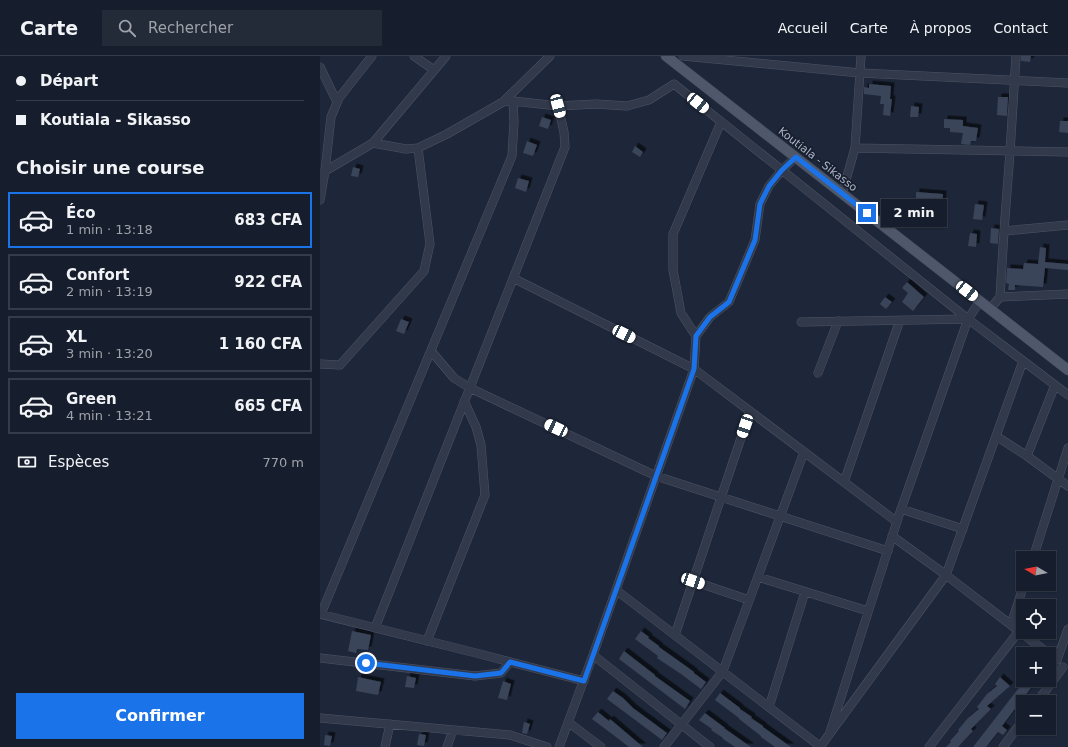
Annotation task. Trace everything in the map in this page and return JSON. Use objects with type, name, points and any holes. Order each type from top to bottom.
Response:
[{"type":"main road","name":"Koutiala - Sikasso","points":[[666,56],[1068,370]]},
{"type":"street","points":[[320,200],[322,172],[331,117],[339,98],[364,60],[372,56]]},
{"type":"street","points":[[414,56],[434,70]]},
{"type":"street","points":[[322,172],[373,144],[446,56]]},
{"type":"street","points":[[373,144],[406,149],[418,148],[447,134],[504,102],[550,56]]},
{"type":"street","points":[[682,56],[860,73],[1068,83]]},
{"type":"street","points":[[842,194],[855,148],[861,56]]},
{"type":"street","points":[[990,309],[1000,297],[1016,56]]},
{"type":"street","points":[[320,67],[337,102]]},
{"type":"street","points":[[504,102],[513,101],[558,106],[596,104],[627,106],[649,100],[674,84],[968,319],[1068,395]]},
{"type":"street","points":[[513,101],[514,122],[512,156],[321,614],[584,681]]},
{"type":"street","points":[[375,628],[565,147],[564,132],[558,106]]},
{"type":"street","points":[[696,336],[681,313],[673,270],[673,234],[721,122]]},
{"type":"street","points":[[320,364],[340,366],[424,271],[430,244],[418,148]]},
{"type":"street","points":[[855,148],[1068,152]]},
{"type":"street","points":[[559,747],[584,681],[694,369],[696,336],[710,317],[729,302],[755,240],[760,204],[769,186],[782,170],[796,157]]},
{"type":"street","points":[[1004,231],[1068,225]]},
{"type":"street","points":[[513,278],[694,369],[897,522]]},
{"type":"street","points":[[1000,297],[1068,294]]},
{"type":"street","points":[[829,735],[901,509],[968,319],[980,301]]},
{"type":"street","points":[[801,322],[968,319]]},
{"type":"street","points":[[844,482],[900,320]]},
{"type":"street","points":[[818,373],[838,322]]},
{"type":"street","points":[[431,351],[454,378],[470,388],[656,476],[888,551]]},
{"type":"street","points":[[616,590],[821,747],[946,575],[1023,361]]},
{"type":"street","points":[[1027,456],[1055,385]]},
{"type":"street","points":[[427,641],[485,495],[481,446],[476,427],[464,401]]},
{"type":"street","points":[[675,635],[750,411]]},
{"type":"street","points":[[996,436],[1027,456],[1068,486]]},
{"type":"street","points":[[1035,551],[1068,448]]},
{"type":"street","points":[[664,747],[722,671],[804,452]]},
{"type":"street","points":[[901,509],[963,529]]},
{"type":"street","points":[[892,536],[1016,629]]},
{"type":"street","points":[[758,577],[868,611]]},
{"type":"street","points":[[693,581],[749,600]]},
{"type":"street","points":[[1011,625],[1022,591]]},
{"type":"street","points":[[769,707],[805,592]]},
{"type":"street","points":[[1043,695],[1066,669],[1057,660],[1068,629]]},
{"type":"street","points":[[929,747],[1016,635]]},
{"type":"street","points":[[1029,639],[1040,647]]},
{"type":"street","points":[[593,655],[710,747]]},
{"type":"street","points":[[320,658],[475,676],[501,673],[510,662]]},
{"type":"street","points":[[320,718],[510,735],[547,747]]},
{"type":"street","points":[[568,722],[601,747]]},
{"type":"street","points":[[385,747],[390,724]]},
{"type":"street","points":[[1003,747],[1016,729]]},
{"type":"street","points":[[447,747],[453,730]]},
{"type":"building","points":[[1021,56],[1031,56],[1030,62],[1021,61]]},
{"type":"building","points":[[869,84],[891,86],[890,99],[892,99],[890,116],[883,115],[884,104],[880,104],[881,96],[864,94],[864,87],[869,88]]},
{"type":"building","points":[[998,97],[1008,97],[1007,116],[997,115]]},
{"type":"building","points":[[911,106],[919,107],[918,117],[910,117]]},
{"type":"building","points":[[542,117],[551,120],[548,129],[539,126]]},
{"type":"building","points":[[944,119],[963,120],[963,126],[978,128],[976,141],[971,141],[970,145],[961,144],[963,133],[950,132],[950,128],[944,128]]},
{"type":"building","points":[[1060,121],[1068,121],[1068,133],[1059,132]]},
{"type":"building","points":[[527,141],[537,145],[533,156],[523,153]]},
{"type":"building","points":[[635,146],[643,152],[640,157],[632,152]]},
{"type":"building","points":[[353,167],[360,169],[358,177],[351,176]]},
{"type":"building","points":[[518,178],[529,181],[526,192],[515,188]]},
{"type":"building","points":[[916,192],[943,194],[942,208],[930,207],[931,200],[916,198]]},
{"type":"building","points":[[975,204],[984,205],[982,220],[973,219]]},
{"type":"building","points":[[938,209],[944,210],[943,220],[937,220]]},
{"type":"building","points":[[991,228],[999,229],[998,244],[990,243]]},
{"type":"building","points":[[970,233],[977,234],[976,247],[968,246]]},
{"type":"building","points":[[1040,247],[1046,248],[1045,262],[1068,264],[1068,270],[1045,268],[1043,287],[1015,285],[1015,290],[1008,290],[1009,284],[1006,283],[1007,268],[1023,269],[1024,263],[1038,264]]},
{"type":"building","points":[[907,282],[924,297],[913,311],[902,302],[908,293],[902,288]]},
{"type":"building","points":[[885,297],[892,302],[886,309],[880,304]]},
{"type":"building","points":[[401,319],[409,322],[404,334],[396,331]]},
{"type":"building","points":[[352,631],[371,635],[368,650],[357,649],[356,653],[348,651]]},
{"type":"building","points":[[641,631],[659,647],[706,682],[701,689],[657,658],[658,656],[635,639]]},
{"type":"building","points":[[624,651],[655,676],[690,701],[685,709],[619,659]]},
{"type":"building","points":[[407,676],[416,678],[414,688],[405,687]]},
{"type":"building","points":[[358,677],[381,682],[378,695],[356,691]]},
{"type":"building","points":[[1000,677],[1010,686],[987,706],[991,709],[971,729],[973,731],[958,747],[946,747],[968,718],[979,709],[977,707],[987,694],[997,686],[995,684]]},
{"type":"building","points":[[503,681],[511,684],[507,700],[498,698]]},
{"type":"building","points":[[1020,687],[1032,687],[1026,695],[1016,695],[1016,708],[1002,726],[1007,730],[1003,735],[998,732],[986,747],[973,747]]},
{"type":"building","points":[[613,691],[667,733],[662,740],[607,699]]},
{"type":"building","points":[[720,693],[791,747],[775,747],[761,737],[715,700]]},
{"type":"building","points":[[598,712],[609,721],[610,719],[643,747],[629,747],[592,719]]},
{"type":"building","points":[[705,713],[751,747],[735,747],[723,739],[699,720]]},
{"type":"building","points":[[524,722],[530,724],[527,734],[522,733]]},
{"type":"building","points":[[419,734],[426,735],[424,746],[417,745]]},
{"type":"building","points":[[325,735],[332,736],[330,746],[324,745]]},
{"type":"route","points":[[366,663],[475,676],[501,673],[510,662],[584,681],[694,369],[696,336],[710,317],[729,302],[755,240],[760,204],[769,186],[782,170],[796,157],[867,213]]}]
